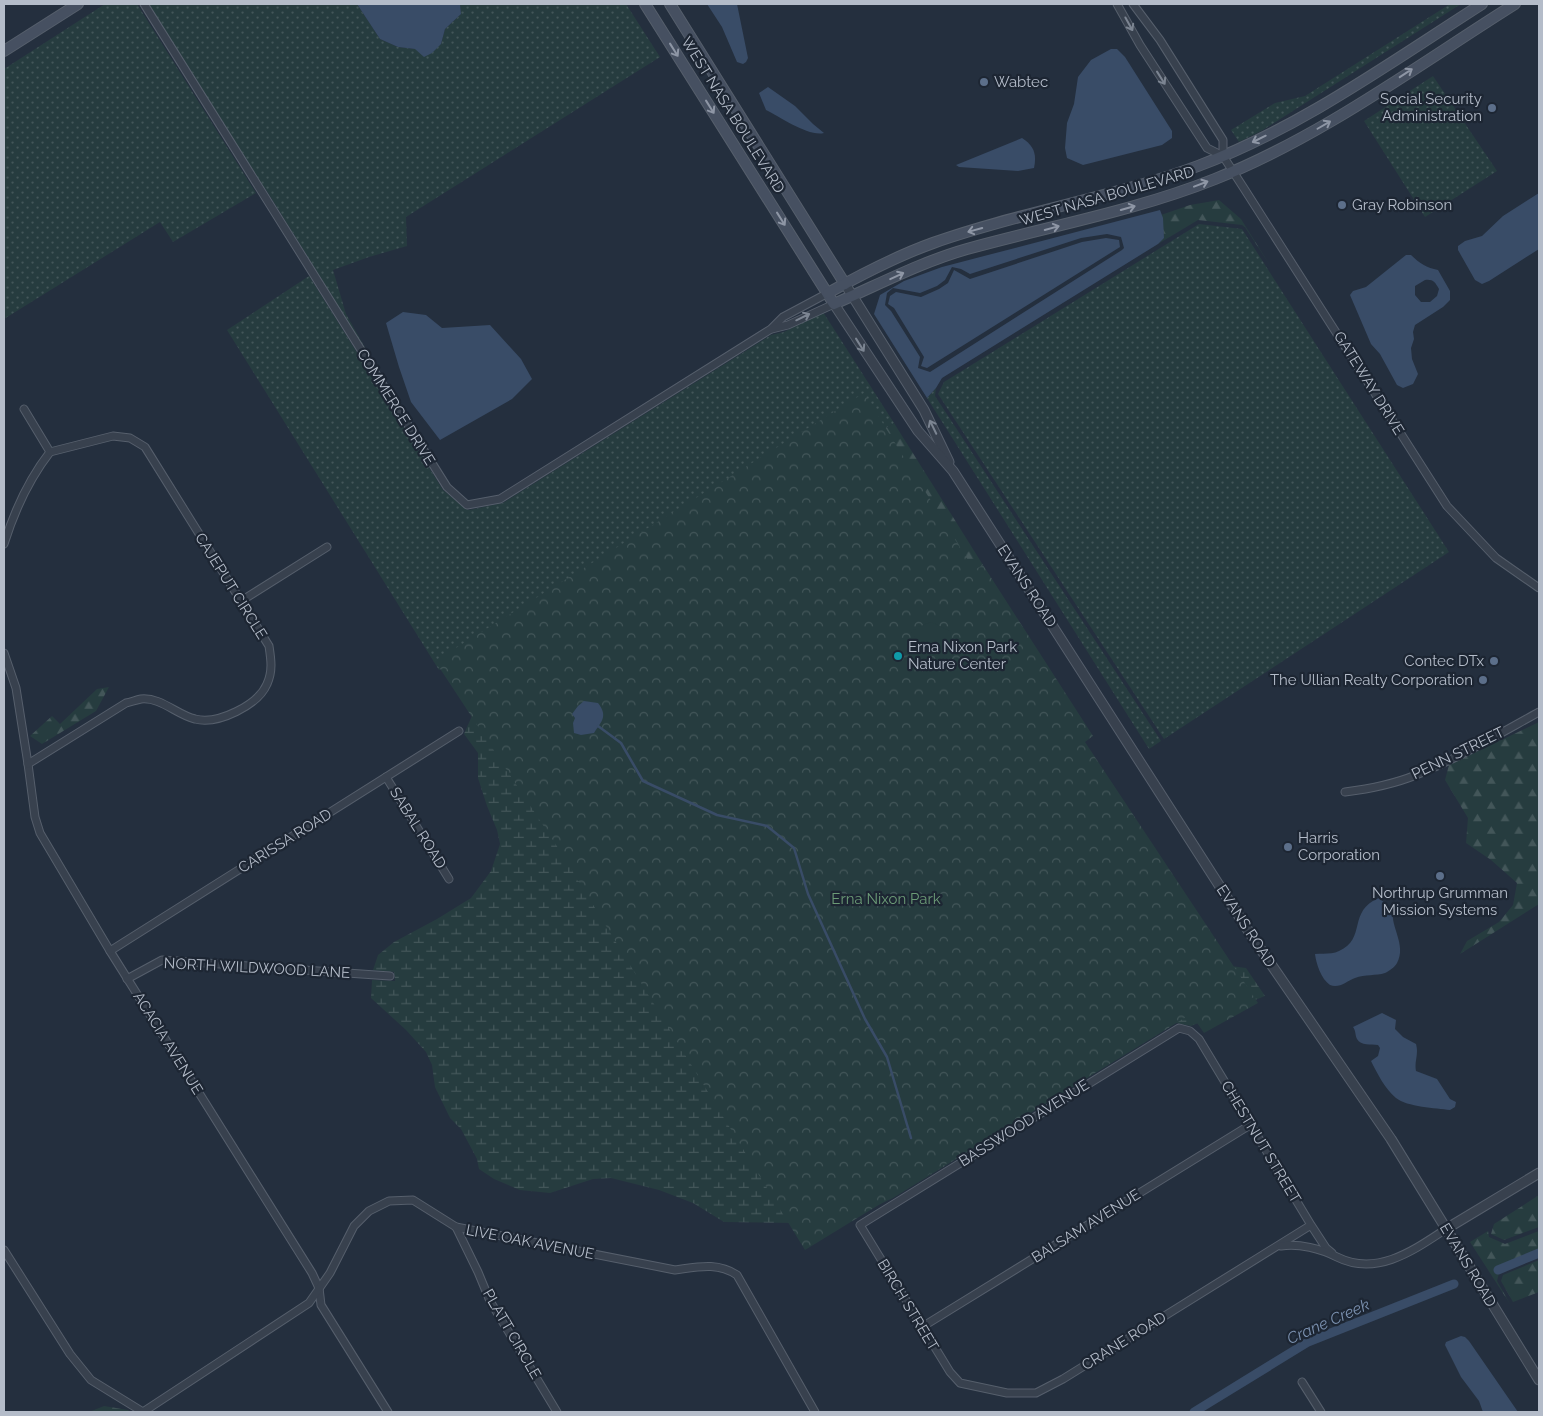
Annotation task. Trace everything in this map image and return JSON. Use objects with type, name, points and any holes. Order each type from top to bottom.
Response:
[{"type":"main road","points":[[4,51],[78,4]]},
{"type":"main road","name":"WEST NASA BOULEVARD","points":[[645,4],[834,304],[914,268],[959,252],[1147,203],[1188,190],[1233,172],[1330,121],[1515,4]]},
{"type":"main road","name":"WEST NASA BOULEVARD","points":[[670,4],[845,284]]},
{"type":"main road","name":"WEST NASA BOULEVARD","points":[[828,293],[887,262],[949,238],[1133,188],[1223,156],[1310,112],[1482,4]]},
{"type":"street","name":"COMMERCE DRIVE","points":[[144,4],[447,487],[467,505],[500,499],[771,329],[784,318],[828,293]]},
{"type":"street","name":"GATEWAY DRIVE","points":[[1117,4],[1140,45],[1207,148],[1223,156],[1447,506],[1496,558],[1539,588]]},
{"type":"street","name":"GATEWAY DRIVE","points":[[1133,4],[1160,40],[1223,140],[1223,156]]},
{"type":"street","name":"EVANS ROAD","points":[[845,284],[924,410],[954,471],[1253,938],[1391,1139],[1539,1380]]},
{"type":"street","name":"COMMERCE DRIVE","points":[[771,329],[788,325],[834,304]]},
{"type":"street","name":"EVANS ROAD","points":[[834,304],[918,430],[954,471]]},
{"type":"street","points":[[4,544],[36,470],[50,452],[24,409]]},
{"type":"street","name":"CAJEPUT CIRCLE","points":[[28,764],[126,703],[142,699],[160,703],[196,720],[213,720],[255,701],[267,684],[272,666],[269,646],[145,447],[130,438],[113,436],[50,452]]},
{"type":"street","points":[[241,601],[327,547]]},
{"type":"street","name":"ACACIA AVENUE","points":[[4,653],[16,688],[35,817],[40,834],[110,951],[312,1273],[319,1288],[321,1305],[388,1412]]},
{"type":"street","name":"PENN STREET","points":[[1345,792],[1368,789],[1415,776],[1539,712]]},
{"type":"street","name":"CARISSA ROAD","points":[[110,951],[459,731]]},
{"type":"street","name":"SABAL ROAD","points":[[386,778],[449,879]]},
{"type":"street","name":"NORTH WILDWOOD LANE","points":[[128,978],[162,960],[390,976]]},
{"type":"street","name":"BASSWOOD AVENUE","points":[[860,1225],[1179,1028],[1190,1031]]},
{"type":"street","name":"CHESTNUT STREET","points":[[1190,1031],[1199,1039],[1311,1225],[1326,1248],[1332,1253]]},
{"type":"street","name":"BALSAM AVENUE","points":[[922,1326],[1250,1125]]},
{"type":"street","points":[[1277,1246],[1289,1245],[1332,1253],[1336,1257],[1358,1263],[1382,1262],[1403,1256],[1539,1173]]},
{"type":"street","name":"LIVE OAK AVENUE","points":[[143,1412],[309,1303],[330,1273],[354,1226],[369,1211],[389,1201],[413,1200],[456,1227],[676,1270],[707,1266],[728,1269],[737,1275],[816,1412]]},
{"type":"street","name":"BIRCH STREET","points":[[860,1225],[950,1372],[960,1383]]},
{"type":"street","name":"CRANE ROAD","points":[[960,1383],[1007,1393],[1036,1393],[1063,1379],[1311,1225]]},
{"type":"street","name":"PLATT CIRCLE","points":[[456,1227],[490,1301],[558,1412]]},
{"type":"street","points":[[4,1250],[70,1354],[91,1380],[143,1412]]},
{"type":"street","points":[[1302,1382],[1321,1412]]},
{"type":"green space","points":[[105,4],[137,4],[256,193],[173,242],[160,222],[4,319],[4,69]]},
{"type":"green space","points":[[147,4],[357,4],[380,39],[398,47],[415,49],[441,44],[445,29],[461,14],[460,4],[626,4],[660,57],[406,217],[407,246],[333,270],[346,314],[376,367],[265,188]]},
{"type":"green space","points":[[1450,4],[1461,4],[1263,130],[1239,142],[1231,130],[1275,103],[1305,96]]},
{"type":"green space","points":[[1433,76],[1497,171],[1425,217],[1364,121]]},
{"type":"green space","points":[[1219,200],[1241,219],[1271,267],[1242,225],[1198,220],[1158,244],[1164,238],[1161,215],[1190,205]]},
{"type":"green space","points":[[1199,224],[1242,229],[1449,552],[1164,739],[938,394],[944,382]]},
{"type":"green space","points":[[309,276],[443,490],[469,510],[503,503],[771,335],[784,332],[823,312],[894,423],[842,457],[717,496],[439,670],[227,330]]},
{"type":"green space","points":[[936,388],[935,396],[1161,741],[1149,749],[927,398]]},
{"type":"green space","name":"Erna Nixon Park","points":[[864,393],[974,570],[983,565],[1093,736],[1085,742],[1258,1003],[1204,1033],[1191,1014],[805,1250],[560,851],[435,661]]},
{"type":"green space","points":[[894,423],[983,565],[948,587],[842,457]]},
{"type":"green space","points":[[931,622],[950,631],[951,644],[939,655],[930,656],[911,632]]},
{"type":"green space","points":[[109,687],[96,711],[42,744],[30,736],[52,716],[60,724],[97,689]]},
{"type":"green space","points":[[478,702],[1223,965],[1246,968],[1265,996],[1191,1026],[1176,1023],[893,1198],[863,1212],[795,1223],[724,1222],[693,1203],[659,1190],[611,1178],[593,1179],[550,1193],[520,1190],[494,1179],[479,1169],[477,1159],[461,1129],[450,1118],[435,1087],[432,1065],[426,1052],[406,1030],[371,998],[372,980],[395,981],[394,972],[373,970],[378,955],[394,942],[471,898],[491,871],[500,844],[497,830],[478,778],[478,753],[464,734]]},
{"type":"green space","points":[[1539,722],[1539,904],[1460,954],[1467,941],[1499,922],[1513,905],[1517,883],[1491,860],[1466,843],[1468,818],[1445,780],[1449,765]]},
{"type":"green space","points":[[1539,1195],[1539,1227],[1504,1240],[1491,1234],[1494,1224]]},
{"type":"green space","points":[[1488,1231],[1489,1237],[1505,1244],[1539,1231],[1539,1256],[1499,1273],[1497,1281],[1510,1304],[1470,1242]]},
{"type":"green space","points":[[1539,1260],[1539,1292],[1513,1302],[1501,1281],[1503,1275]]},
{"type":"green space","points":[[104,1406],[128,1410],[130,1412],[89,1412]]},
{"type":"water","points":[[357,4],[460,4],[461,14],[445,29],[441,44],[432,53],[424,57],[415,49],[398,47],[380,39]]},
{"type":"water","points":[[707,4],[737,4],[748,58],[743,64],[737,62],[722,27]]},
{"type":"water","points":[[1111,49],[1117,49],[1125,57],[1172,131],[1172,138],[1162,145],[1083,165],[1067,158],[1065,148],[1067,123],[1074,104],[1078,77],[1091,60]]},
{"type":"water","points":[[768,87],[795,106],[824,133],[803,129],[766,110],[759,93]]},
{"type":"water","points":[[1022,138],[1034,151],[1034,168],[1018,171],[959,167],[956,165]]},
{"type":"water","points":[[1539,193],[1539,249],[1489,281],[1482,284],[1475,280],[1458,250],[1458,246],[1465,241],[1482,236],[1503,216]]},
{"type":"water","points":[[1160,210],[1163,218],[1164,238],[1158,244],[942,378],[927,398],[874,314],[880,295],[904,281],[942,267]],"holes":[[[1107,234],[1121,237],[1124,248],[1122,250],[930,372],[918,368],[920,357],[891,311],[885,305],[887,293],[893,288],[920,293],[937,286],[945,280],[952,267],[970,274],[1081,238]]]},
{"type":"water","points":[[1106,238],[1119,240],[1120,247],[927,368],[921,366],[924,357],[894,308],[888,304],[890,296],[896,292],[921,297],[939,289],[948,283],[954,270],[970,279],[1082,242]]},
{"type":"water","points":[[1406,255],[1411,255],[1423,265],[1438,270],[1450,291],[1450,300],[1443,307],[1415,325],[1411,348],[1412,359],[1418,374],[1413,384],[1403,388],[1397,385],[1380,354],[1371,344],[1350,295],[1353,291],[1366,287]],"holes":[[[1425,280],[1434,282],[1439,289],[1437,296],[1430,302],[1421,302],[1415,295],[1415,286]]]},
{"type":"water","points":[[403,312],[426,315],[442,328],[490,325],[521,359],[532,379],[512,399],[440,440],[411,402],[386,323]]},
{"type":"water","points":[[584,701],[598,703],[603,711],[603,718],[594,733],[581,735],[574,733],[573,723],[575,718],[572,714]]},
{"type":"water","points":[[1379,898],[1393,910],[1400,950],[1397,963],[1385,973],[1359,977],[1340,985],[1330,985],[1322,975],[1315,954],[1333,953],[1347,946],[1353,939],[1363,910]]},
{"type":"water","points":[[1382,1013],[1396,1020],[1395,1029],[1403,1037],[1416,1044],[1416,1071],[1437,1079],[1450,1099],[1456,1102],[1455,1107],[1450,1110],[1414,1105],[1401,1101],[1388,1090],[1371,1061],[1378,1056],[1380,1048],[1378,1045],[1364,1044],[1359,1041],[1356,1038],[1353,1027]]},
{"type":"water","points":[[1461,1336],[1469,1341],[1518,1412],[1483,1412],[1479,1401],[1461,1377],[1445,1345],[1446,1342]]},
{"type":"waterway","points":[[598,726],[621,743],[643,781],[717,815],[767,826],[794,848],[808,894],[865,1019],[887,1057],[911,1138]]},
{"type":"waterway","name":"Crane Creek","points":[[1498,1270],[1539,1253]]},
{"type":"waterway","name":"Crane Creek","points":[[1194,1412],[1308,1342],[1454,1284]]},
{"type":"place","name":"Wabtec","points":[[984,82]]},
{"type":"place","name":"Social Security Administration","points":[[1492,108]]},
{"type":"place","name":"Gray Robinson","points":[[1342,205]]},
{"type":"place","name":"Erna Nixon Park Nature Center","points":[[898,656]]},
{"type":"place","name":"Contec DTx","points":[[1494,661]]},
{"type":"place","name":"The Ullian Realty Corporation","points":[[1483,680]]},
{"type":"place","name":"Harris Corporation","points":[[1288,847]]},
{"type":"place","name":"Northrup Grumman Mission Systems","points":[[1440,876]]}]
